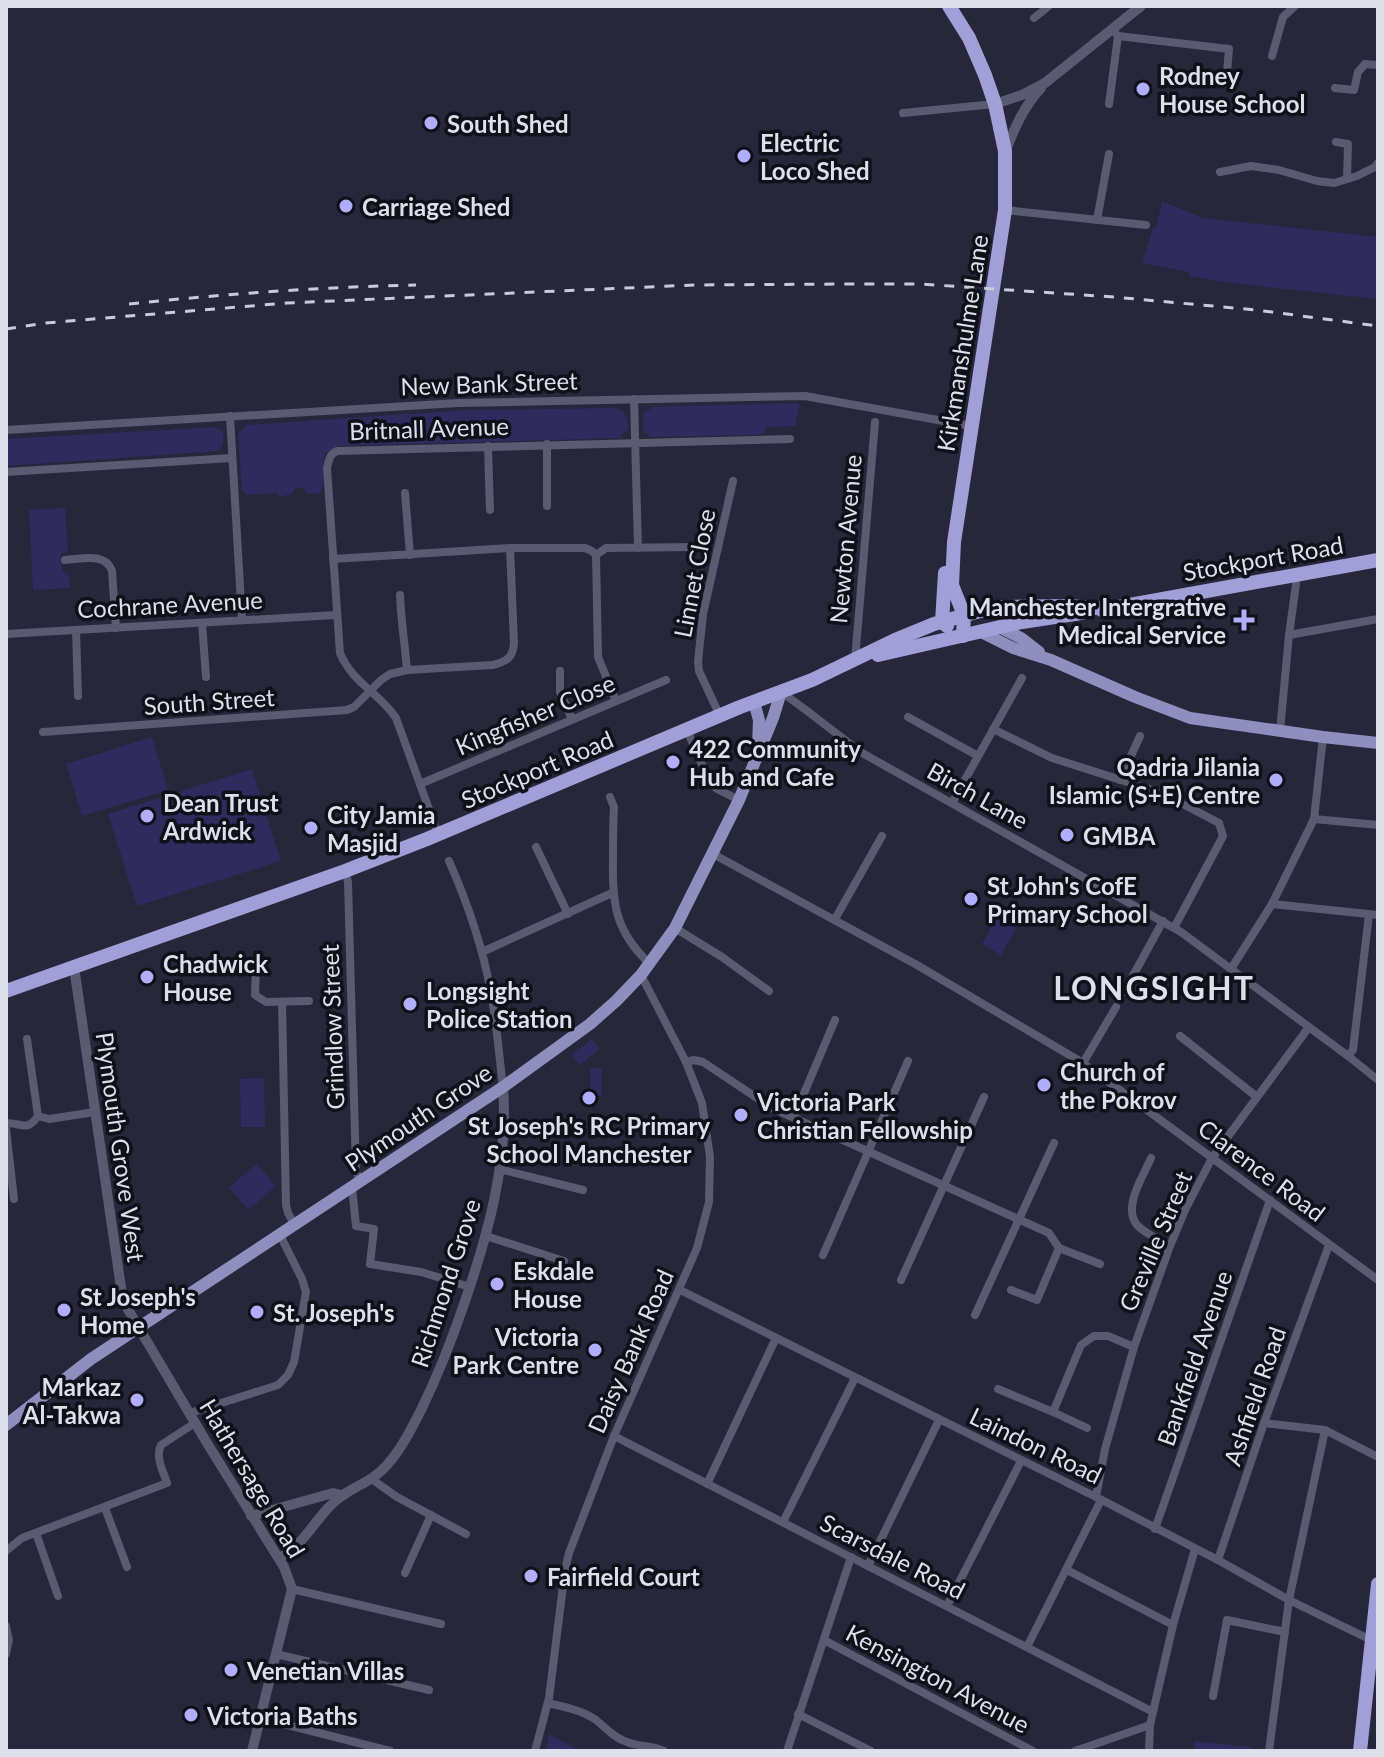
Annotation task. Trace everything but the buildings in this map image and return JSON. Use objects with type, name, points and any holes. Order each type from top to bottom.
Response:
[{"type":"highway","points":[[949,6],[978,57],[995,104]]},
{"type":"highway","name":"Kirkmanshulme Lane","points":[[954,542],[1005,210],[1005,151],[995,104]]},
{"type":"highway","points":[[954,542],[952,585],[964,615],[962,636],[942,622],[943,585],[954,542]]},
{"type":"highway","points":[[954,542],[958,584],[980,611],[999,627]]},
{"type":"highway","name":"Stockport Road","points":[[855,660],[1022,622],[1378,560]]},
{"type":"highway","name":"Stockport Road","points":[[6,991],[439,835],[812,680],[895,640],[942,622],[1003,607],[1109,609]]},
{"type":"highway","points":[[1360,1751],[1378,1584]]},
{"type":"main road","points":[[999,627],[1021,638],[1051,660]]},
{"type":"main road","points":[[981,632],[1013,648],[1051,660],[1190,718],[1378,743]]},
{"type":"main road","name":"Plymouth Grove","points":[[6,1425],[91,1359],[503,1087],[590,1024],[616,1001],[641,975],[675,928],[739,800],[781,692]]},
{"type":"main road","name":"Plymouth Grove","points":[[754,702],[759,720],[757,756]]},
{"type":"street","points":[[1034,18],[1049,6]]},
{"type":"street","name":"Kirkmanshulme Lane","points":[[995,104],[1045,83],[1116,33],[1141,6]]},
{"type":"street","points":[[1272,56],[1283,17],[1295,6]]},
{"type":"street","points":[[1109,104],[1116,33],[1229,49],[1226,84]]},
{"type":"street","points":[[1335,88],[1354,90],[1358,72],[1365,64],[1378,65]]},
{"type":"street","name":"Kirkmanshulme Lane","points":[[1005,151],[1029,102],[1045,83]]},
{"type":"street","points":[[903,113],[995,104]]},
{"type":"street","points":[[1336,142],[1348,144],[1347,179]]},
{"type":"street","points":[[1097,220],[1109,154]]},
{"type":"street","points":[[1220,172],[1251,166],[1334,183],[1378,163]]},
{"type":"street","points":[[1005,210],[1146,225]]},
{"type":"street","name":"New Bank Street","points":[[6,430],[458,403],[805,396],[971,426]]},
{"type":"street","points":[[634,399],[638,548]]},
{"type":"street","points":[[230,416],[242,620]]},
{"type":"street","name":"Newton Avenue","points":[[855,660],[875,422]]},
{"type":"street","name":"Britnall Avenue","points":[[439,835],[396,718],[351,674],[340,653],[327,468],[332,453],[547,444],[790,439]]},
{"type":"street","points":[[547,444],[547,506]]},
{"type":"street","points":[[488,446],[490,510]]},
{"type":"street","points":[[6,472],[232,458]]},
{"type":"street","name":"Linnet Close","points":[[720,716],[699,671],[698,662],[703,614],[733,481]]},
{"type":"street","points":[[405,493],[410,555]]},
{"type":"street","points":[[596,555],[606,548],[697,547]]},
{"type":"street","points":[[333,559],[510,548],[585,548],[592,551],[596,555],[597,647],[601,667],[616,701]]},
{"type":"street","points":[[400,595],[407,670],[505,662],[511,657],[514,643],[510,548]]},
{"type":"street","points":[[65,560],[99,558],[110,564],[116,628]]},
{"type":"street","points":[[1280,731],[1295,574]]},
{"type":"street","name":"Cochrane Avenue","points":[[6,634],[336,615]]},
{"type":"street","points":[[1289,635],[1378,619]]},
{"type":"street","points":[[202,623],[206,677]]},
{"type":"street","points":[[76,630],[78,696]]},
{"type":"street","name":"South Street","points":[[43,732],[336,712],[354,707],[390,674],[407,670]]},
{"type":"street","points":[[560,671],[560,692],[572,719]]},
{"type":"street","points":[[952,803],[1022,678]]},
{"type":"street","name":"Kingfisher Close","points":[[420,784],[666,680]]},
{"type":"street","name":"Birch Lane","points":[[781,692],[864,754],[1174,928],[1378,1080]]},
{"type":"street","points":[[908,717],[978,756]]},
{"type":"street","points":[[993,729],[1052,758],[1162,793],[1219,823],[1223,836],[1174,928]]},
{"type":"street","points":[[687,730],[710,783],[739,800]]},
{"type":"street","points":[[1120,780],[1140,736]]},
{"type":"street","points":[[1231,969],[1272,904],[1314,819],[1323,737]]},
{"type":"street","points":[[610,797],[614,807],[612,893],[622,930],[633,949],[649,963]]},
{"type":"street","points":[[1314,819],[1378,825]]},
{"type":"street","points":[[835,919],[882,836]]},
{"type":"street","points":[[536,847],[568,914]]},
{"type":"street","name":"Clarence Road","points":[[713,854],[835,919],[1083,1063],[1378,1280]]},
{"type":"street","name":"Richmond Grove","points":[[279,1558],[293,1551],[341,1495],[373,1480],[398,1452],[444,1360],[486,1236],[499,1169],[503,1087],[492,996],[482,952],[449,861]]},
{"type":"street","name":"Grindlow Street","points":[[345,871],[348,882],[356,1226],[374,1229],[370,1264],[421,1272],[470,1287]]},
{"type":"street","points":[[482,952],[612,893]]},
{"type":"street","points":[[1272,904],[1373,915],[1353,1050],[1348,1056]]},
{"type":"street","points":[[1124,992],[1163,921]]},
{"type":"street","points":[[675,928],[769,991]]},
{"type":"street","points":[[256,963],[255,995],[266,1002],[309,1001]]},
{"type":"street","name":"Plymouth Grove West","points":[[74,967],[123,1301],[139,1329]]},
{"type":"street","name":"Daisy Bank Road","points":[[535,1751],[548,1703],[569,1553],[614,1436],[697,1248],[709,1202],[708,1133],[702,1103],[686,1062],[641,975]]},
{"type":"street","points":[[282,1002],[286,1205],[295,1225]]},
{"type":"street","points":[[1083,1063],[1116,1007]]},
{"type":"street","points":[[794,1117],[835,1020]]},
{"type":"street","name":"Greville Street","points":[[1027,1647],[1099,1499],[1105,1449],[1134,1347],[1185,1210],[1212,1158],[1309,1027]]},
{"type":"street","points":[[1180,1036],[1257,1097]]},
{"type":"street","points":[[14,1199],[6,1126],[27,1126],[38,1116],[27,1039]]},
{"type":"street","points":[[823,1255],[908,1061]]},
{"type":"street","points":[[686,1062],[703,1062],[763,1103],[1049,1233],[1059,1248],[1100,1264]]},
{"type":"street","points":[[901,1280],[984,1097]]},
{"type":"street","points":[[38,1116],[49,1119],[95,1112]]},
{"type":"street","points":[[975,1315],[1054,1143]]},
{"type":"street","points":[[1151,1158],[1140,1175],[1131,1211],[1136,1224],[1170,1246]]},
{"type":"street","points":[[499,1169],[583,1190]]},
{"type":"street","name":"Bankfield Avenue","points":[[1155,1529],[1270,1200]]},
{"type":"street","points":[[6,1551],[22,1538],[167,1483],[159,1459],[161,1445],[193,1418],[278,1385],[288,1375],[294,1362],[306,1292],[280,1235]]},
{"type":"street","points":[[486,1236],[564,1261]]},
{"type":"street","name":"Ashfield Road","points":[[1218,1560],[1329,1245]]},
{"type":"street","points":[[1011,1290],[1041,1302],[1059,1248]]},
{"type":"street","name":"Laindon Road","points":[[680,1290],[1099,1499],[1371,1640]]},
{"type":"street","name":"Hathersage Road","points":[[139,1329],[279,1558],[292,1589],[252,1751]]},
{"type":"street","points":[[1053,1412],[1081,1345],[1094,1336],[1108,1336],[1134,1347]]},
{"type":"street","points":[[707,1484],[776,1338]]},
{"type":"street","points":[[783,1522],[855,1378]]},
{"type":"street","points":[[998,1389],[1087,1428]]},
{"type":"street","points":[[868,1566],[939,1420]]},
{"type":"street","points":[[1264,1423],[1325,1430],[1378,1457]]},
{"type":"street","points":[[1269,1751],[1289,1600],[1325,1430]]},
{"type":"street","name":"Scarsdale Road","points":[[614,1436],[1153,1712]]},
{"type":"street","points":[[947,1606],[1021,1461]]},
{"type":"street","points":[[373,1480],[397,1497],[466,1534]]},
{"type":"street","name":"Richmond Grove","points":[[251,1516],[333,1493],[341,1495]]},
{"type":"street","points":[[105,1508],[127,1567]]},
{"type":"street","points":[[405,1573],[431,1515]]},
{"type":"street","points":[[36,1533],[58,1596]]},
{"type":"street","points":[[1149,1751],[1150,1725],[1173,1625],[1195,1549]]},
{"type":"street","points":[[787,1751],[851,1557]]},
{"type":"street","points":[[1067,1570],[1173,1625]]},
{"type":"street","points":[[292,1589],[441,1624]]},
{"type":"street","points":[[1213,1696],[1227,1620],[1285,1632]]},
{"type":"street","points":[[6,1626],[9,1640],[6,1654]]},
{"type":"street","name":"Kensington Avenue","points":[[824,1640],[1033,1751]]},
{"type":"street","points":[[276,1654],[429,1690]]},
{"type":"street","points":[[548,1703],[574,1709],[630,1744],[648,1745],[664,1751]]},
{"type":"street","points":[[798,1714],[871,1751]]},
{"type":"street","points":[[260,1718],[390,1751]]},
{"type":"street","points":[[1075,1751],[1150,1725]]},
{"type":"shaded area","points":[[1162,201],[1203,218],[1378,237],[1378,299],[1223,282],[1142,263],[1153,228],[1156,228]]},
{"type":"shaded area","points":[[800,404],[795,426],[767,427],[759,435],[649,437],[643,432],[643,413],[653,407]]},
{"type":"shaded area","points":[[614,408],[624,413],[628,421],[628,429],[621,438],[337,446],[325,454],[320,493],[307,494],[303,488],[295,488],[292,494],[278,497],[277,493],[247,495],[242,491],[238,434],[246,425],[467,410]]},
{"type":"shaded area","points":[[216,427],[223,431],[223,445],[218,451],[6,466],[6,439]]},
{"type":"shaded area","points":[[65,508],[68,551],[61,554],[62,570],[69,575],[70,588],[33,590],[29,510]]},
{"type":"shaded area","points":[[152,737],[168,790],[82,816],[66,764]]},
{"type":"shaded area","points":[[252,769],[281,861],[137,906],[108,814]]},
{"type":"shaded area","points":[[1003,906],[1023,917],[1001,955],[982,944]]},
{"type":"shaded area","points":[[592,1039],[600,1049],[580,1065],[572,1055]]},
{"type":"shaded area","points":[[590,1068],[602,1068],[602,1096],[590,1096]]},
{"type":"shaded area","points":[[264,1078],[265,1127],[241,1127],[240,1079]]},
{"type":"shaded area","points":[[257,1164],[276,1186],[248,1210],[229,1187]]},
{"type":"shaded area","points":[[549,1734],[580,1751],[545,1751]]},
{"type":"shaded area","points":[[1195,1741],[1251,1747],[1250,1751],[1194,1751]]},
{"type":"railway","points":[[6,329],[287,303],[694,285],[852,284],[920,284],[1114,297],[1256,310],[1378,326]]},
{"type":"railway","points":[[129,304],[344,287],[416,285]]},
{"type":"place","name":"Rodney House School","points":[[1143,89]]},
{"type":"place","name":"South Shed","points":[[431,123]]},
{"type":"place","name":"Electric Loco Shed","points":[[744,156]]},
{"type":"place","name":"Carriage Shed","points":[[346,206]]},
{"type":"place","name":"Manchester Intergrative Medical Service","points":[[1244,620]]},
{"type":"place","name":"422 Community Hub and Cafe","points":[[673,762]]},
{"type":"place","name":"Qadria Jilania Islamic (S+E) Centre","points":[[1276,780]]},
{"type":"place","name":"Dean Trust Ardwick","points":[[147,816]]},
{"type":"place","name":"City Jamia Masjid","points":[[311,828]]},
{"type":"place","name":"GMBA","points":[[1067,835]]},
{"type":"place","name":"St John's CofE Primary School","points":[[971,899]]},
{"type":"place","name":"Chadwick House","points":[[147,977]]},
{"type":"place","name":"Longsight Police Station","points":[[410,1004]]},
{"type":"place","name":"Church of the Pokrov","points":[[1044,1085]]},
{"type":"place","name":"St Joseph's RC Primary School Manchester","points":[[589,1098]]},
{"type":"place","name":"Victoria Park Christian Fellowship","points":[[741,1115]]},
{"type":"place","name":"Eskdale House","points":[[497,1284]]},
{"type":"place","name":"St Joseph's Home","points":[[64,1310]]},
{"type":"place","name":"St. Joseph's","points":[[257,1312]]},
{"type":"place","name":"Victoria Park Centre","points":[[595,1350]]},
{"type":"place","name":"Markaz Al-Takwa","points":[[137,1400]]},
{"type":"place","name":"Fairfield Court","points":[[531,1576]]},
{"type":"place","name":"Venetian Villas","points":[[231,1670]]},
{"type":"place","name":"Victoria Baths","points":[[191,1715]]},
{"type":"district","name":"LONGSIGHT","points":[[1154,987]]}]
